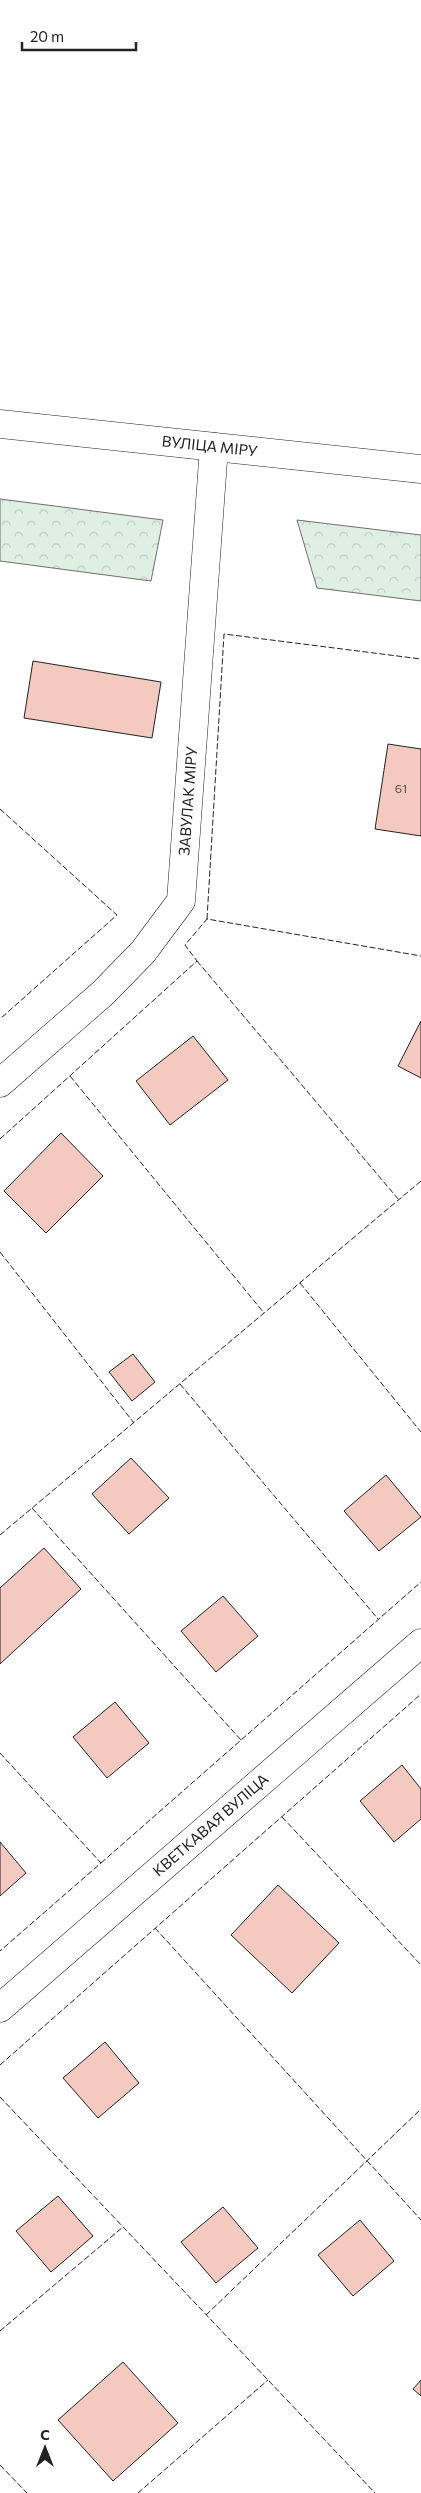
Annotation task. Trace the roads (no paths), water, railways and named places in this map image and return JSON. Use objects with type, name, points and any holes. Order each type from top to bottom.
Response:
[{"type":"street","name":"ВУЛІЦА МІРУ","points":[[0,424],[421,469]]},
{"type":"street","name":"ЗАВУЛАК МІРУ","points":[[0,1082],[110,986],[143,952],[180,902],[214,447]]},
{"type":"street","name":"КВЕТКАВАЯ ВУЛІЦА","points":[[0,2008],[421,1643]]}]
